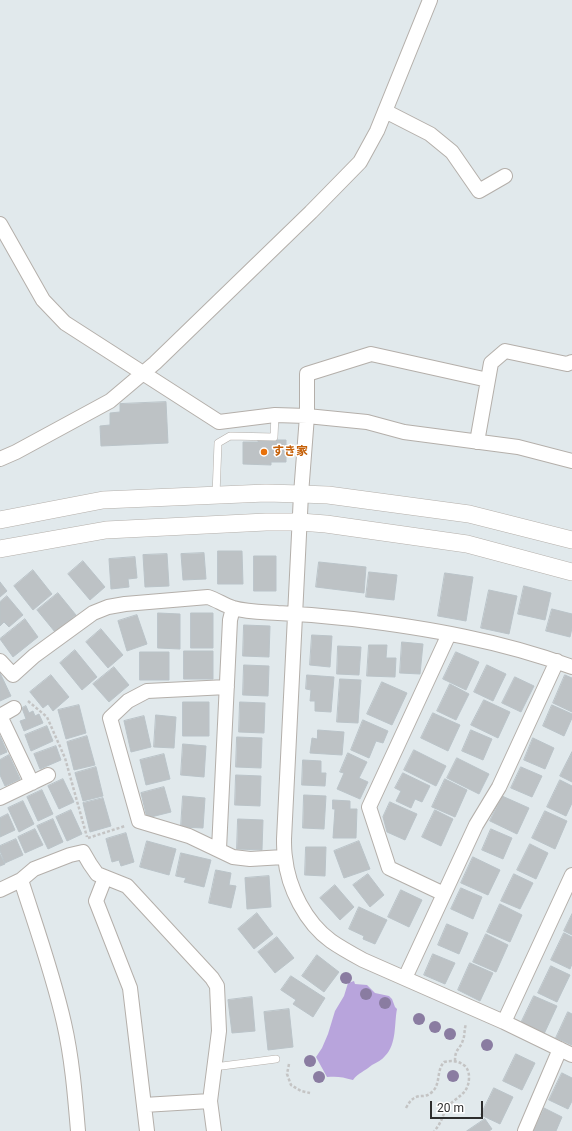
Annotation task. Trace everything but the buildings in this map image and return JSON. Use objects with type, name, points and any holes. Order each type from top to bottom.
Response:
[{"type":"street","points":[[0,460],[110,401],[155,363],[306,218],[360,162],[377,131],[430,0]]},
{"type":"street","points":[[385,111],[430,134],[452,152],[479,191],[505,176]]},
{"type":"street","points":[[0,224],[43,300],[65,323],[219,422],[275,415],[306,416],[368,422],[404,432],[518,447],[572,461]]},
{"type":"street","points":[[477,442],[491,363],[505,352],[567,364],[572,362]]},
{"type":"street","points":[[488,380],[371,354],[307,374],[296,614],[285,804],[284,857],[293,889],[309,918],[318,930],[330,941],[348,952],[504,1022],[566,1052],[525,1131]]},
{"type":"street","points":[[0,520],[103,500],[266,493],[301,494],[328,495],[469,514],[572,540]]},
{"type":"street","points":[[0,549],[106,530],[266,522],[300,522],[326,524],[467,544],[572,572]]},
{"type":"street","points":[[0,661],[13,675],[34,656],[93,613],[108,607],[125,604],[208,597],[232,608],[352,619],[400,625],[449,634],[480,640],[557,661],[572,667]]},
{"type":"street","points":[[219,849],[230,620],[232,608]]},
{"type":"street","points":[[444,894],[389,868],[369,807],[449,634]]},
{"type":"street","points":[[405,978],[476,824],[499,788],[557,661]]},
{"type":"street","points":[[227,687],[147,691],[128,701],[110,718],[139,821],[189,836],[233,857],[250,859],[284,857]]},
{"type":"street","points":[[14,708],[0,716],[32,783]]},
{"type":"street","points":[[0,798],[48,775]]},
{"type":"street","points":[[0,890],[21,880],[34,869],[70,855],[83,852],[97,874],[127,886],[207,972],[218,986],[219,1031],[210,1101],[214,1131]]},
{"type":"street","points":[[504,1022],[572,875]]},
{"type":"street","points":[[105,878],[96,901],[130,988],[147,1131]]},
{"type":"street","points":[[21,880],[54,984],[64,1024],[70,1057],[78,1131]]},
{"type":"street","points":[[144,1105],[210,1101]]},
{"type":"lane","points":[[216,495],[218,443],[230,436],[274,437],[275,415]]},
{"type":"lane","points":[[214,1065],[222,1066],[276,1059]]},
{"type":"path","points":[[13,675],[16,690],[47,717],[65,758],[87,838],[139,821]]},
{"type":"path","points":[[455,1061],[455,1055],[463,1040],[466,1024]]},
{"type":"path","points":[[276,1059],[289,1063],[287,1074],[291,1085],[301,1091],[310,1093]]},
{"type":"path","points":[[406,1108],[413,1099],[418,1096],[427,1095],[435,1089],[438,1083],[442,1064],[448,1061],[461,1063],[468,1070],[468,1086],[466,1091],[447,1109],[442,1121],[434,1131]]},
{"type":"shaded area","points":[[354,981],[355,984],[367,985],[375,993],[389,996],[392,999],[397,1009],[392,1046],[381,1060],[359,1074],[353,1080],[340,1077],[327,1077],[316,1057],[322,1048],[335,1011],[344,996],[348,983]]},
{"type":"place","name":"すき家","points":[[264,452]]}]
